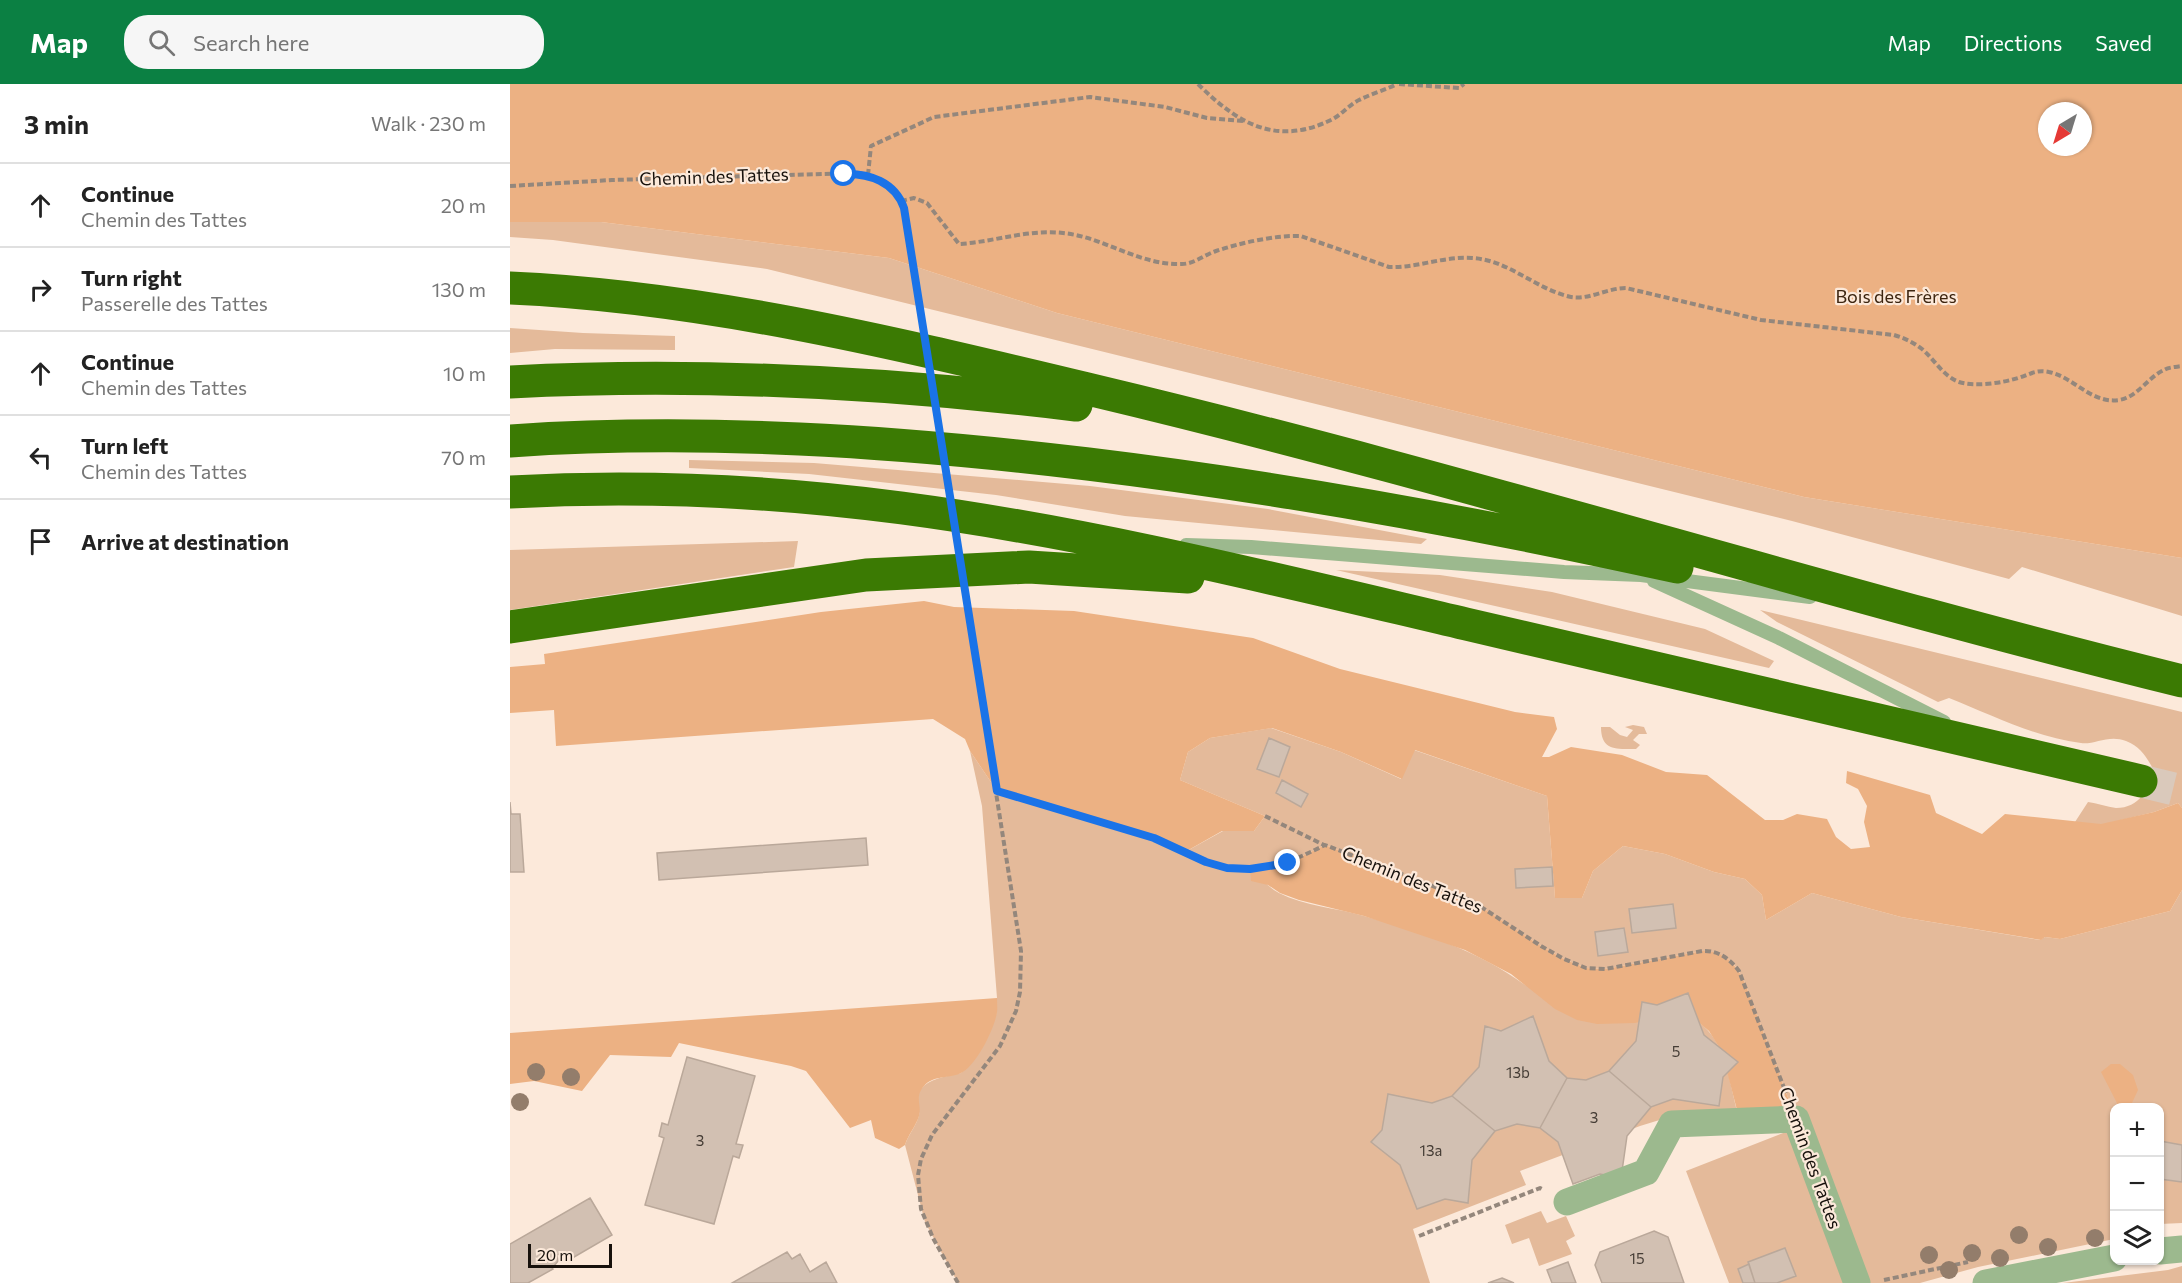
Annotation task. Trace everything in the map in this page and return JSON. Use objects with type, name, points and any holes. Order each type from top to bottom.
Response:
[{"type":"highway","points":[[510,288],[563,290],[639,298],[789,321],[937,353],[1232,423],[2033,644],[2182,681]]},
{"type":"highway","points":[[510,382],[636,377],[806,380],[1004,396],[1232,423]]},
{"type":"highway","points":[[510,441],[610,437],[751,438],[907,446],[1148,471],[1415,513],[2033,644]]},
{"type":"highway","points":[[510,492],[674,491],[826,499],[979,519],[1112,543],[1290,583],[2141,781]]},
{"type":"highway","points":[[510,627],[822,580],[981,568],[1058,568],[1290,583]]},
{"type":"street","points":[[1567,1202],[1646,1172],[1672,1124],[1796,1119]]},
{"type":"street","name":"Chemin des Tattes","points":[[1796,1119],[1857,1283]]},
{"type":"street","points":[[2164,1251],[2182,1249]]},
{"type":"street","points":[[1986,1283],[2110,1259]]},
{"type":"lane","points":[[1542,539],[1641,575],[1779,638],[1926,713],[2001,748]]},
{"type":"lane","points":[[1112,543],[1251,547],[1564,572],[1641,575],[1812,597]]},
{"type":"path","points":[[1198,84],[1243,121],[1264,130],[1285,133],[1306,129],[1334,118],[1357,100],[1398,84],[1459,88],[1464,84]]},
{"type":"path","points":[[958,1283],[925,1222],[921,1209],[918,1175],[921,1159],[932,1135],[1000,1046],[1016,1011],[1020,992],[1021,951],[904,208],[887,185],[868,175],[871,146],[934,117],[1090,97],[1164,107],[1207,118],[1243,121]]},
{"type":"path","name":"Chemin des Tattes","points":[[510,186],[612,180],[858,173],[868,175]]},
{"type":"path","points":[[901,201],[914,198],[927,203],[959,244],[1037,232],[1065,233],[1111,245],[1151,261],[1184,264],[1216,251],[1287,236],[1301,237],[1389,267],[1404,268],[1452,258],[1473,258],[1496,262],[1567,296],[1587,296],[1613,288],[1626,288],[1761,320],[1894,335],[1922,349],[1942,371],[1962,383],[1992,383],[2019,378],[2033,372],[2047,371],[2062,376],[2102,399],[2120,400],[2133,395],[2164,370],[2182,366]]},
{"type":"path","name":"Chemin des Tattes","points":[[997,791],[1154,838],[1206,862],[1227,868],[1250,869],[1288,863],[1325,845],[1472,901],[1564,960],[1586,968],[1605,969],[1711,951],[1725,957],[1739,970],[1796,1119]]},
{"type":"path","points":[[1265,816],[1325,845]]},
{"type":"path","points":[[1419,1236],[1540,1188],[1567,1202]]},
{"type":"shaded area","points":[[510,222],[601,222],[889,258],[1057,313],[1804,497],[2182,558],[2182,616],[2022,567],[2009,579],[1792,521],[767,269],[553,240],[510,237]]},
{"type":"shaded area","points":[[510,328],[675,336],[675,350],[555,349],[510,353]]},
{"type":"shaded area","points":[[689,460],[814,463],[1090,486],[1268,509],[1427,539],[1421,544],[1125,516],[996,495],[809,474],[689,468]]},
{"type":"shaded area","points":[[798,541],[794,567],[510,610],[510,550]]},
{"type":"shaded area","points":[[1336,570],[1440,575],[1552,592],[1705,629],[1774,661],[1769,668]]},
{"type":"shaded area","points":[[1760,610],[2182,712],[2182,808],[2178,803],[2154,812],[2101,825],[2075,822],[2088,802],[2116,808],[2131,805],[2142,796],[2154,770],[2139,749],[2120,739],[2086,743],[2064,740],[2014,725],[1949,698],[1938,702],[1777,622]]},
{"type":"shaded area","points":[[1633,725],[1644,727],[1647,734],[1639,734],[1633,740],[1640,745],[1636,749],[1611,747],[1604,741],[1601,727],[1610,727],[1620,735],[1627,737],[1633,730],[1625,727]]},
{"type":"shaded area","points":[[1271,728],[1341,752],[1401,779],[1414,750],[1547,796],[1555,898],[1582,898],[1593,871],[1623,846],[1665,854],[1714,872],[1745,879],[1762,895],[1766,920],[1812,893],[1901,917],[2040,940],[2045,937],[2060,939],[2170,911],[2182,890],[2182,1223],[2164,1224],[2164,1103],[2110,1103],[2110,1240],[1978,1267],[1920,1283],[1869,1283],[1796,1119],[1745,983],[1729,960],[1717,954],[1702,951],[1605,969],[1586,968],[1541,946],[1472,901],[1325,845],[1288,863],[1251,869],[1279,893],[1310,904],[1364,916],[1448,943],[1488,962],[1525,985],[1688,1016],[1708,1030],[1715,1040],[1726,1064],[1738,1114],[1666,1118],[1640,1126],[1520,1171],[1526,1185],[1413,1229],[1430,1283],[958,1283],[925,1222],[905,1145],[918,1119],[917,1101],[922,1088],[933,1080],[961,1073],[996,1016],[997,998],[982,806],[970,751],[997,791],[1154,838],[1185,852],[1223,831],[1254,831],[1265,816],[1180,780],[1188,752],[1210,738]]},
{"type":"shaded area","points":[[1791,1130],[1844,1283],[1729,1283],[1686,1171]]},
{"type":"shaded area","points":[[1541,1211],[1547,1223],[1566,1216],[1575,1236],[1566,1241],[1572,1254],[1539,1266],[1529,1238],[1512,1244],[1505,1225]]},
{"type":"shaded area","points":[[2182,1266],[2182,1283],[2063,1283],[2168,1270]]},
{"type":"green space","name":"Bois des Frères","points":[[510,84],[2182,84],[2182,558],[1804,497],[1057,313],[889,258],[601,222],[510,222]]},
{"type":"green space","points":[[924,601],[954,607],[1074,611],[1253,638],[1340,669],[1515,712],[1554,717],[1557,729],[1542,757],[1549,757],[1571,747],[1622,755],[1666,772],[1707,775],[1765,820],[1783,820],[1797,814],[1827,819],[1836,837],[1851,849],[1870,847],[1864,822],[1867,806],[1858,789],[1846,783],[1847,771],[1930,795],[1936,813],[1982,834],[2005,814],[2101,824],[2154,812],[2178,803],[2182,808],[2182,890],[2170,911],[2060,939],[2045,937],[2041,940],[1901,917],[1812,893],[1766,920],[1762,895],[1745,879],[1714,872],[1665,854],[1623,846],[1593,871],[1582,898],[1555,898],[1547,796],[1415,750],[1402,779],[1341,752],[1272,728],[1210,738],[1188,752],[1180,780],[1265,816],[1254,831],[1222,831],[1185,852],[1154,838],[997,791],[970,751],[965,739],[933,719],[556,746],[554,710],[510,713],[510,667],[545,664],[544,654],[821,612]]},
{"type":"green space","points":[[1325,845],[1472,901],[1541,946],[1586,968],[1605,969],[1702,951],[1710,951],[1723,956],[1734,965],[1745,983],[1796,1119],[1738,1114],[1722,1052],[1709,1031],[1697,1021],[1677,1013],[1635,1023],[1597,1024],[1577,1020],[1555,1009],[1511,974],[1465,950],[1364,916],[1299,900],[1280,893],[1268,885],[1251,881],[1250,869],[1288,863]]},
{"type":"green space","points":[[997,998],[994,1024],[977,1058],[959,1074],[936,1079],[924,1086],[919,1094],[918,1120],[905,1145],[899,1149],[875,1138],[871,1120],[850,1128],[806,1071],[679,1043],[671,1057],[610,1055],[582,1091],[534,1081],[510,1084],[510,1033]]},
{"type":"green space","points":[[2111,1064],[2120,1064],[2133,1075],[2138,1090],[2132,1103],[2117,1103],[2101,1072]]},
{"type":"building","points":[[1269,738],[1290,747],[1279,777],[1257,769]]},
{"type":"building","points":[[1282,780],[1308,794],[1301,807],[1276,793]]},
{"type":"building","points":[[510,802],[511,814],[520,814],[524,872],[510,872]]},
{"type":"building","points":[[866,838],[868,865],[659,880],[657,853]]},
{"type":"building","points":[[1552,867],[1553,886],[1516,888],[1515,869]]},
{"type":"building","points":[[1673,904],[1676,928],[1632,933],[1629,909]]},
{"type":"building","points":[[1624,928],[1628,952],[1598,956],[1595,932]]},
{"type":"building","points":[[1688,993],[1704,1035],[1738,1062],[1723,1077],[1719,1106],[1673,1099],[1651,1107],[1609,1071],[1636,1041],[1642,1002],[1657,1005]]},
{"type":"building","points":[[1533,1016],[1549,1061],[1567,1078],[1540,1128],[1517,1124],[1495,1131],[1452,1096],[1479,1067],[1485,1026],[1501,1031]]},
{"type":"building","points":[[687,1057],[755,1076],[736,1144],[743,1145],[739,1158],[733,1156],[714,1224],[645,1205],[664,1138],[659,1136],[662,1123],[668,1125]]},
{"type":"building","points":[[1609,1071],[1651,1107],[1627,1136],[1621,1178],[1600,1174],[1573,1184],[1558,1142],[1540,1128],[1567,1078],[1586,1080]]},
{"type":"building","points":[[1388,1094],[1432,1103],[1452,1096],[1495,1131],[1472,1160],[1468,1203],[1445,1199],[1417,1209],[1400,1165],[1371,1142],[1382,1130]]},
{"type":"building","points":[[2164,1142],[2182,1145],[2182,1182],[2164,1180]]},
{"type":"building","points":[[590,1198],[612,1235],[569,1260],[563,1252],[557,1255],[558,1261],[554,1266],[550,1266],[553,1269],[528,1283],[510,1283],[510,1244]]},
{"type":"building","points":[[1654,1231],[1668,1237],[1684,1283],[1602,1283],[1595,1265],[1600,1252]]},
{"type":"building","points":[[1785,1248],[1796,1276],[1777,1283],[1755,1283],[1748,1262]]},
{"type":"building","points":[[787,1252],[792,1259],[800,1254],[810,1272],[826,1262],[837,1283],[732,1283]]},
{"type":"building","points":[[1568,1262],[1576,1283],[1552,1283],[1547,1270]]},
{"type":"building","points":[[1749,1264],[1755,1283],[1743,1283],[1738,1269]]},
{"type":"building","points":[[1502,1278],[1514,1283],[1488,1283]]},
{"type":"tunnel","points":[[2141,781],[2182,791]]},
{"type":"route","points":[[844,174],[858,173],[879,180],[895,192],[904,208],[997,791],[1154,838],[1206,862],[1227,868],[1250,869],[1288,863]]}]
